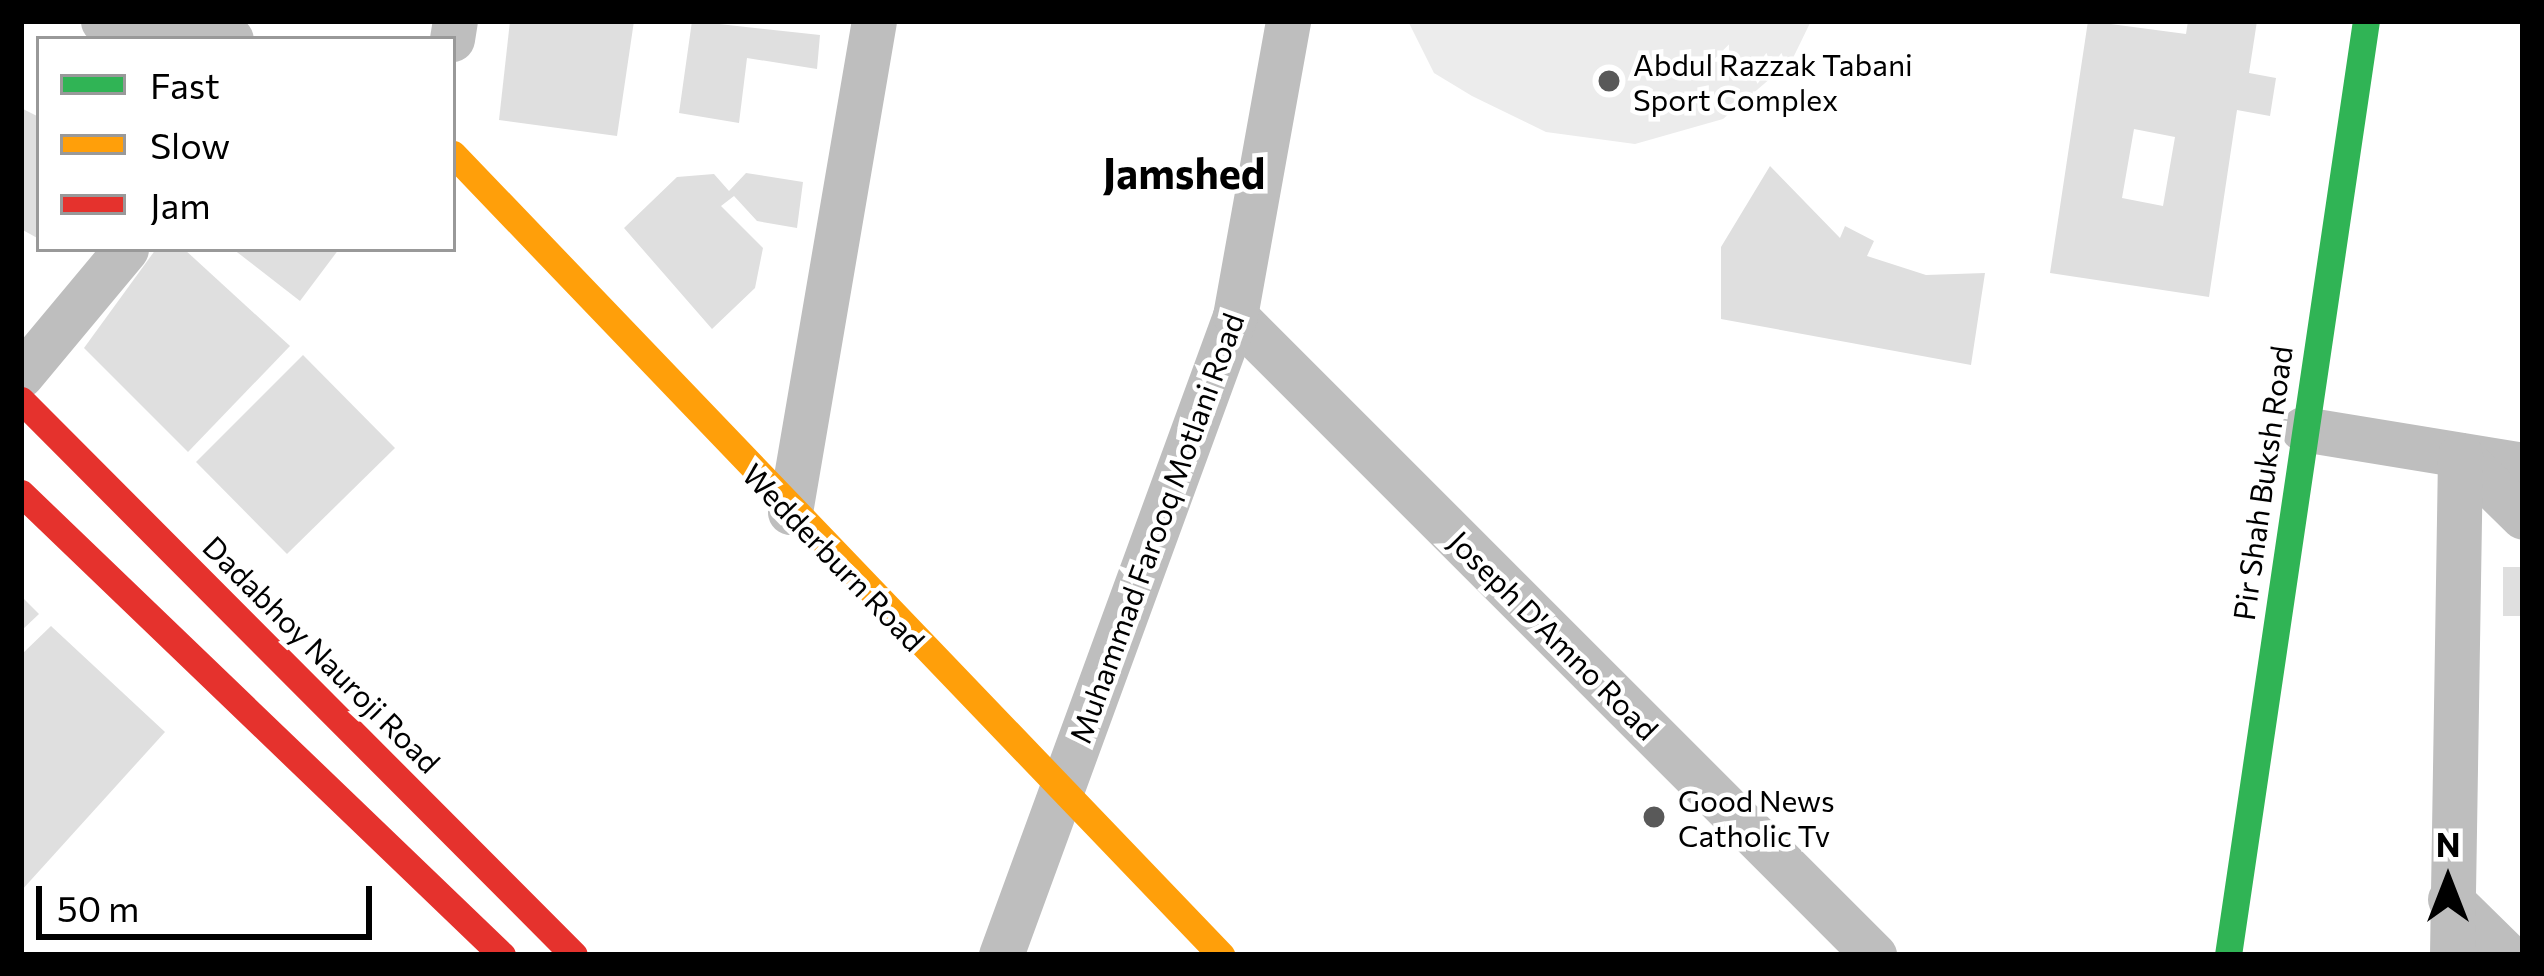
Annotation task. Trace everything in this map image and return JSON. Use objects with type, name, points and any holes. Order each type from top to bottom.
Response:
[{"type":"street","points":[[103,21],[217,32]]},
{"type":"street","points":[[790,512],[874,21]]},
{"type":"street","name":"Muhammad Farooq Motlani Road","points":[[1001,955],[1234,316],[1288,21]]},
{"type":"street","name":"Pir Shah Buksh Road","points":[[2228,955],[2366,21]]},
{"type":"street","name":"Wedderburn Road","points":[[456,157],[1061,795],[1221,955]]},
{"type":"street","points":[[21,375],[124,252]]},
{"type":"street","name":"Joseph D'Amno Road","points":[[1234,316],[1874,955]]},
{"type":"street","name":"Dadabhoy Nauroji Road","points":[[21,400],[574,955]]},
{"type":"street","points":[[2303,429],[2523,465]]},
{"type":"street","points":[[2460,455],[2523,517]]},
{"type":"street","points":[[2452,955],[2452,567],[2460,455]]},
{"type":"street","points":[[21,493],[502,955]]},
{"type":"street","points":[[2450,899],[2507,955]]},
{"type":"shaded area","name":"Abdul Razzak Tabani Sport Complex","points":[[1408,21],[1811,21],[1792,60],[1723,119],[1635,144],[1546,132],[1472,96],[1434,73]]},
{"type":"building","points":[[510,21],[634,21],[617,136],[499,120]]},
{"type":"building","points":[[692,21],[820,35],[817,69],[747,58],[739,123],[679,113]]},
{"type":"building","points":[[2088,21],[2186,34],[2188,21],[2257,21],[2249,73],[2276,78],[2270,116],[2237,110],[2209,297],[2050,273]],"holes":[[[2134,129],[2175,137],[2163,206],[2122,198]]]},
{"type":"building","points":[[21,108],[36,116],[36,237],[21,229]]},
{"type":"building","points":[[1770,166],[1840,238],[1845,226],[1874,241],[1867,256],[1926,275],[1985,273],[1971,365],[1721,319],[1721,247]]},
{"type":"building","points":[[746,173],[803,182],[797,228],[757,221],[734,196],[721,206],[763,248],[755,288],[712,329],[624,228],[677,177],[714,174],[729,191]]},
{"type":"building","points":[[154,252],[187,252],[290,346],[188,452],[84,348]]},
{"type":"building","points":[[237,252],[337,252],[300,301]]},
{"type":"building","points":[[303,355],[395,448],[287,554],[196,462]]},
{"type":"building","points":[[2503,567],[2523,567],[2523,616],[2503,616]]},
{"type":"building","points":[[21,596],[39,614],[21,631]]},
{"type":"building","points":[[51,626],[165,732],[21,891],[21,655]]},
{"type":"traffic: fast","points":[[2228,955],[2366,21]]},
{"type":"traffic: slow","points":[[456,157],[1221,955]]},
{"type":"traffic: jam","points":[[21,400],[574,955]]},
{"type":"traffic: jam","points":[[21,493],[502,955]]},
{"type":"place","name":"Abdul Razzak Tabani Sport Complex","points":[[1609,81]]},
{"type":"place","name":"Good News Catholic Tv","points":[[1654,817]]},
{"type":"district","name":"Jamshed","points":[[1184,172]]}]
